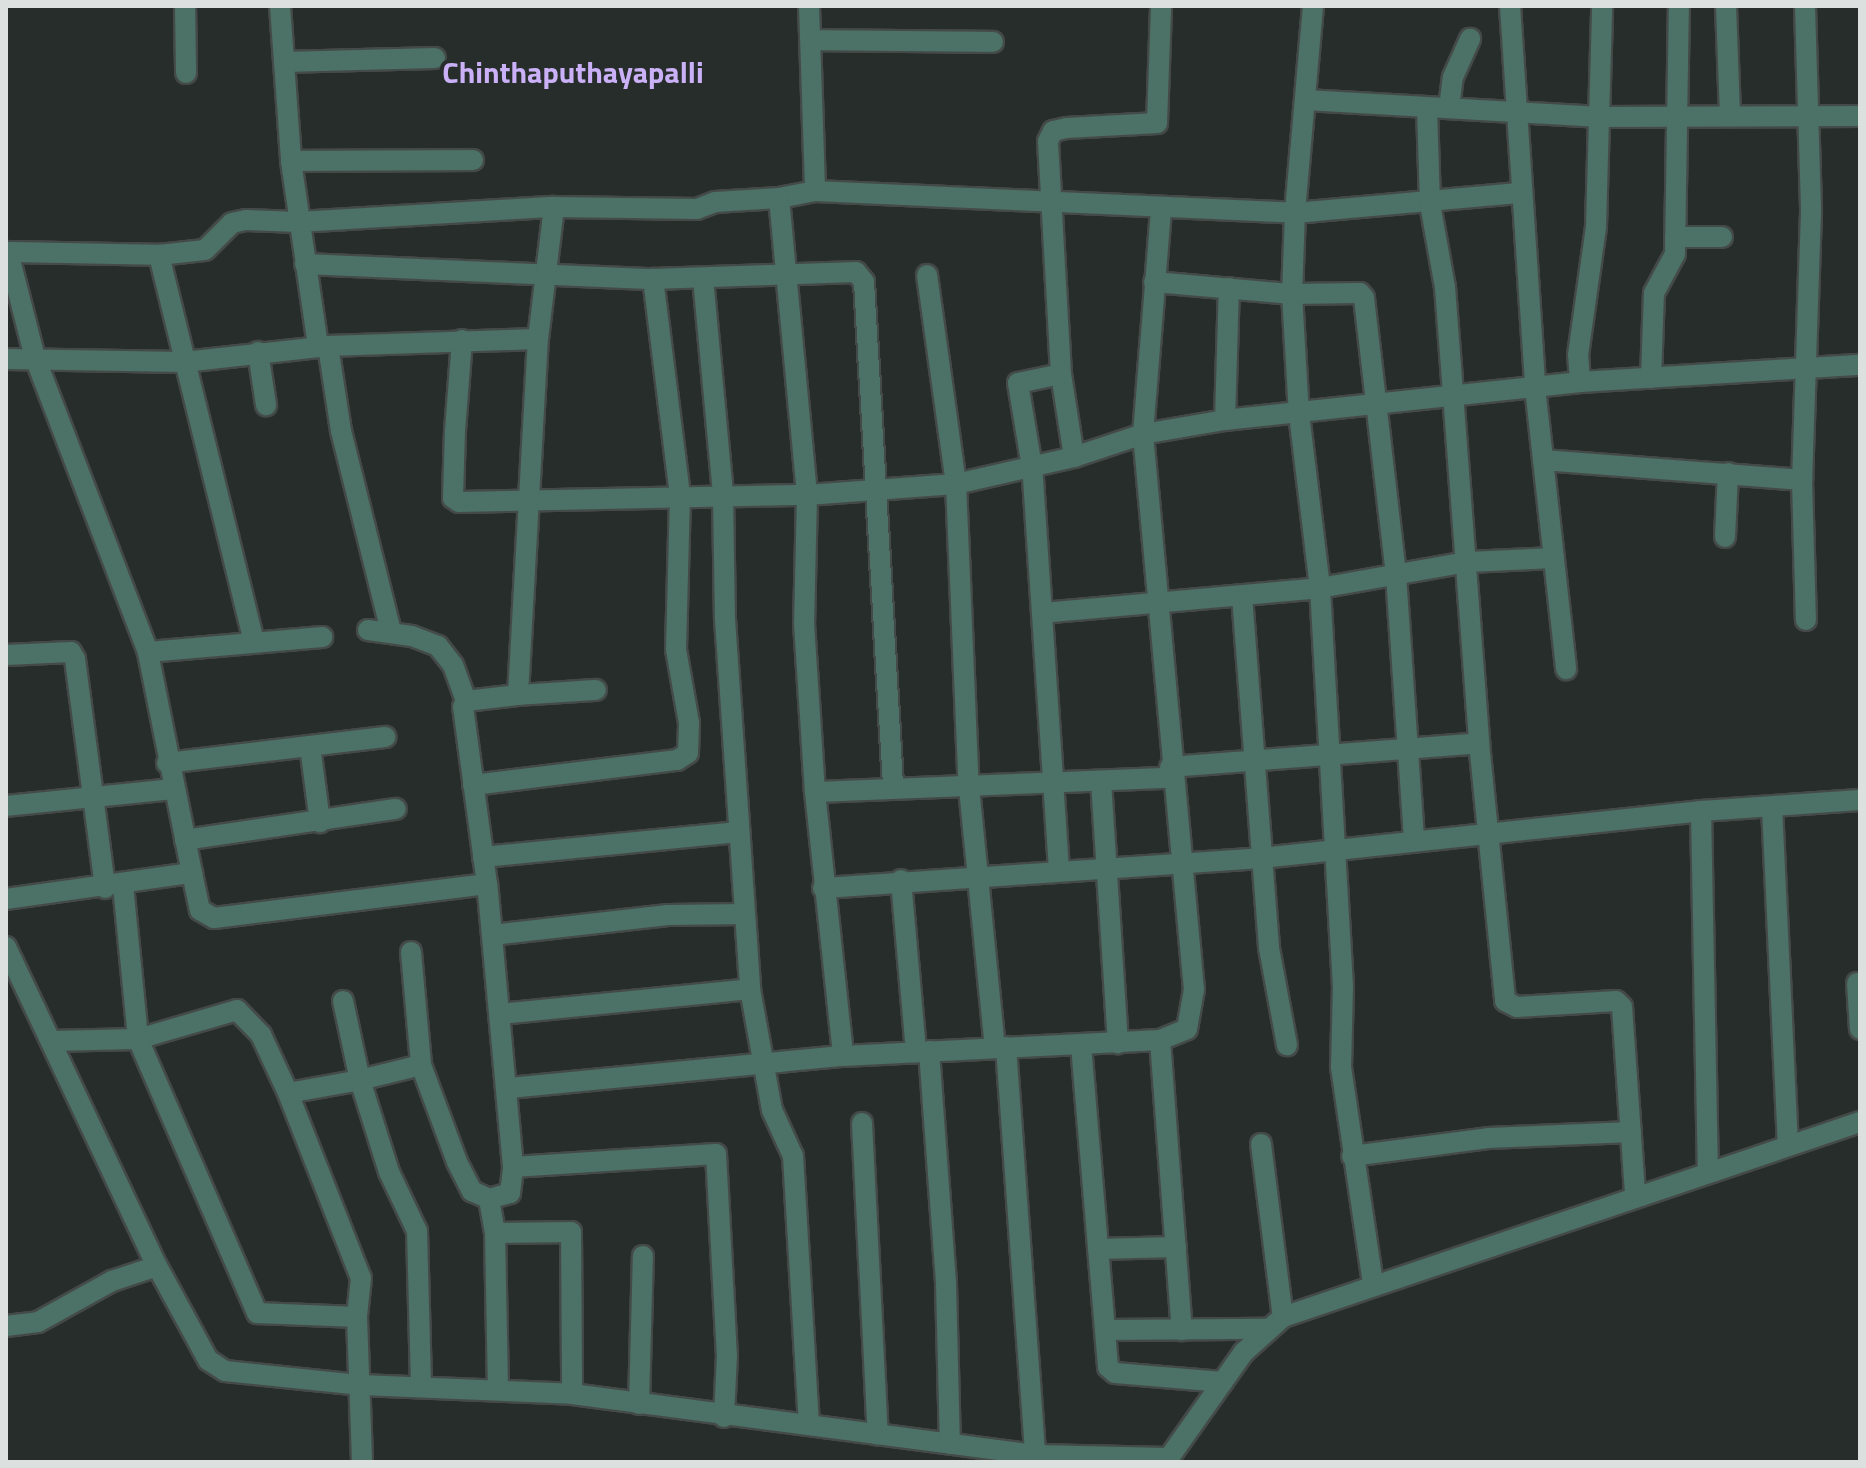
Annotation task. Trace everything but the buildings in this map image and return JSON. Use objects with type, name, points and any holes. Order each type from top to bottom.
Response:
[{"type":"street","points":[[185,6],[186,73]]},
{"type":"street","points":[[280,6],[291,161],[305,264],[341,431],[391,632]]},
{"type":"street","points":[[809,6],[815,191]]},
{"type":"street","points":[[1074,457],[1061,374],[1048,141],[1053,131],[1157,123],[1161,6]]},
{"type":"street","points":[[1313,6],[1295,213],[1292,294],[1299,414],[1320,588],[1332,850],[1343,986],[1341,1067],[1373,1283]]},
{"type":"street","points":[[1510,6],[1535,387],[1566,669]]},
{"type":"street","points":[[1580,382],[1578,355],[1596,227],[1602,6]]},
{"type":"street","points":[[1651,378],[1654,293],[1672,267],[1675,237],[1679,6]]},
{"type":"street","points":[[1726,6],[1730,116]]},
{"type":"street","points":[[1805,6],[1805,116],[1811,212],[1802,480],[1806,620]]},
{"type":"street","points":[[1449,108],[1453,77],[1470,39]]},
{"type":"street","points":[[812,40],[993,42]]},
{"type":"street","points":[[284,62],[435,58]]},
{"type":"street","points":[[1306,100],[1601,117],[1860,116]]},
{"type":"street","points":[[1427,108],[1430,204],[1445,287],[1468,562],[1479,743],[1505,1001],[1517,1007],[1616,1001],[1622,1007],[1635,1195]]},
{"type":"street","points":[[291,161],[473,160]]},
{"type":"street","points":[[487,884],[214,918],[200,910],[167,763],[148,652],[35,358],[7,252],[159,255],[205,250],[232,223],[246,220],[298,222],[554,207],[697,209],[715,202],[779,198],[815,191],[1049,200],[1161,210],[1295,213],[1430,204],[1521,193]]},
{"type":"street","points":[[779,198],[789,270],[807,495],[804,623],[815,792],[843,1056]]},
{"type":"street","points":[[518,695],[538,339],[554,207]]},
{"type":"street","points":[[509,1088],[843,1056],[1160,1040],[1187,1029],[1192,1016],[1194,990],[1178,862],[1162,604],[1143,434],[1161,210]]},
{"type":"street","points":[[1675,237],[1722,237]]},
{"type":"street","points":[[159,255],[253,639]]},
{"type":"street","points":[[305,264],[653,279],[848,269],[864,282],[893,785]]},
{"type":"street","points":[[927,275],[956,484],[969,788],[1001,1048],[1035,1455]]},
{"type":"street","points":[[703,278],[723,494],[739,832],[750,989],[778,1129],[793,1156],[809,1425]]},
{"type":"street","points":[[473,785],[677,760],[688,753],[689,723],[676,649],[680,495],[653,279]]},
{"type":"street","points":[[1154,282],[1292,294],[1360,293],[1364,298],[1396,575],[1414,840]]},
{"type":"street","points":[[1225,420],[1229,288]]},
{"type":"street","points":[[6,359],[184,362],[323,346],[538,339]]},
{"type":"street","points":[[462,340],[453,498],[528,500],[723,494],[807,495],[956,484],[1074,457],[1143,434],[1225,420],[1455,399],[1580,382],[1860,365]]},
{"type":"street","points":[[258,352],[266,405]]},
{"type":"street","points":[[1059,870],[1056,783],[1032,467],[1018,383],[1061,374]]},
{"type":"street","points":[[1543,460],[1802,480]]},
{"type":"street","points":[[1725,537],[1728,473]]},
{"type":"street","points":[[1042,613],[1320,588],[1468,562],[1554,558]]},
{"type":"street","points":[[1242,596],[1269,948],[1287,1045]]},
{"type":"street","points":[[368,630],[391,632],[438,646],[453,665],[466,701],[509,1088],[513,1167],[510,1193],[489,1199],[472,1191],[457,1162],[421,1065],[411,952]]},
{"type":"street","points":[[148,652],[253,639],[322,637]]},
{"type":"street","points":[[6,655],[71,652],[75,659],[91,796],[114,886],[138,1039],[257,1313],[357,1317]]},
{"type":"street","points":[[466,701],[596,690]]},
{"type":"street","points":[[167,763],[385,737]]},
{"type":"street","points":[[815,792],[893,785],[969,788],[1101,781],[1255,761],[1479,743]]},
{"type":"street","points":[[310,746],[320,822]]},
{"type":"street","points":[[1101,781],[1103,867],[1118,1043]]},
{"type":"street","points":[[6,806],[173,789]]},
{"type":"street","points":[[823,888],[901,880],[1262,858],[1701,811],[1860,800]]},
{"type":"street","points":[[1772,807],[1788,1145]]},
{"type":"street","points":[[185,840],[396,809]]},
{"type":"street","points":[[1701,811],[1708,1171]]},
{"type":"street","points":[[483,857],[739,832]]},
{"type":"street","points":[[6,899],[192,873]]},
{"type":"street","points":[[901,880],[923,1052],[946,1284],[950,1444]]},
{"type":"street","points":[[492,935],[668,915],[745,914]]},
{"type":"street","points":[[6,947],[157,1266],[208,1360],[225,1371],[361,1385],[572,1394],[724,1417],[1035,1455],[1167,1460],[1223,1382],[1275,1323],[1261,1144]]},
{"type":"street","points":[[1857,983],[1860,1029]]},
{"type":"street","points":[[500,1014],[750,989]]},
{"type":"street","points":[[343,1001],[360,1080],[389,1172],[418,1240],[421,1387]]},
{"type":"street","points":[[51,1041],[138,1039],[237,1010],[261,1035],[288,1093],[361,1278],[357,1317],[362,1462]]},
{"type":"street","points":[[1160,1040],[1182,1330]]},
{"type":"street","points":[[1081,1045],[1111,1372],[1223,1382]]},
{"type":"street","points":[[288,1093],[421,1065]]},
{"type":"street","points":[[1105,1330],[1182,1330],[1275,1323],[1373,1283],[1860,1122]]},
{"type":"street","points":[[862,1123],[878,1435]]},
{"type":"street","points":[[1352,1156],[1488,1138],[1631,1132]]},
{"type":"street","points":[[513,1167],[716,1154],[727,1355],[724,1417]]},
{"type":"street","points":[[489,1199],[495,1233],[498,1389]]},
{"type":"street","points":[[495,1233],[571,1232],[572,1394]]},
{"type":"street","points":[[1098,1249],[1176,1247]]},
{"type":"street","points":[[639,1404],[643,1256]]},
{"type":"street","points":[[6,1326],[38,1322],[112,1281],[157,1266]]},
{"type":"district","name":"Chinthaputhayapalli","points":[[573,72]]}]
